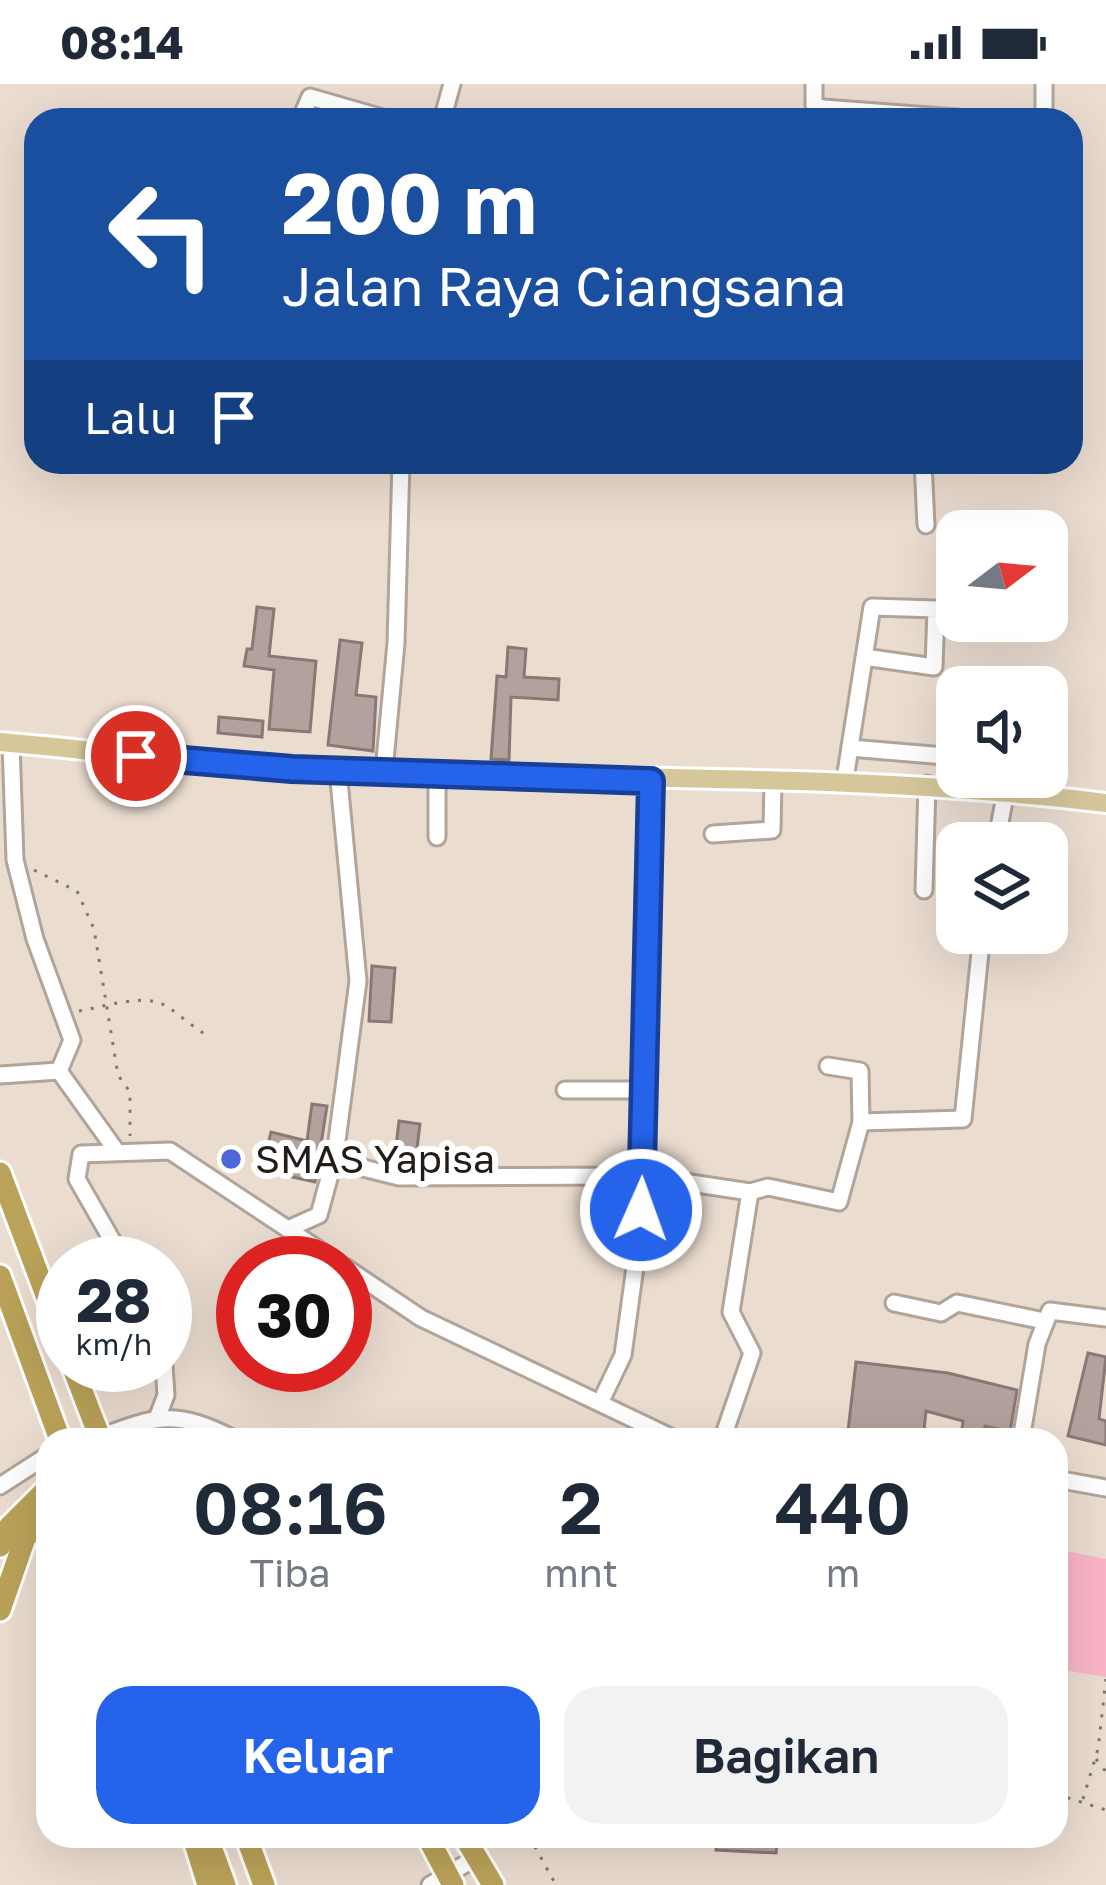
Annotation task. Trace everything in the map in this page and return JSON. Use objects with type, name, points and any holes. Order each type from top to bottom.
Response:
[{"type":"highway","points":[[0,1173],[36,1268]]},
{"type":"highway","points":[[0,1276],[56,1428]]},
{"type":"highway","points":[[81,1392],[93,1428]]},
{"type":"highway","points":[[0,1546],[9,1527],[36,1500]]},
{"type":"highway","points":[[0,1610],[26,1538],[36,1527]]},
{"type":"highway","points":[[196,1848],[208,1885]]},
{"type":"highway","points":[[211,1848],[225,1885]]},
{"type":"highway","points":[[250,1848],[264,1885]]},
{"type":"highway","points":[[431,1848],[444,1882]]},
{"type":"highway","points":[[471,1848],[493,1885]]},
{"type":"main road","points":[[5,742],[219,765],[651,781],[845,779],[936,785]]},
{"type":"main road","points":[[1064,798],[1106,803]]},
{"type":"street","points":[[305,108],[310,97],[344,108]]},
{"type":"street","points":[[383,771],[396,643],[401,474]]},
{"type":"street","points":[[924,474],[926,525]]},
{"type":"street","points":[[845,779],[864,657],[872,607],[936,609],[934,667],[864,657]]},
{"type":"street","points":[[5,742],[15,860],[35,939],[73,1040],[59,1071]]},
{"type":"street","points":[[850,748],[936,755]]},
{"type":"street","points":[[288,1229],[319,1215],[335,1156],[358,981],[338,770]]},
{"type":"street","points":[[437,773],[437,837]]},
{"type":"street","points":[[713,834],[772,830],[773,780]]},
{"type":"street","points":[[600,1403],[623,1355],[644,1176],[651,781]]},
{"type":"street","points":[[924,890],[927,784]]},
{"type":"street","points":[[861,1123],[963,1119],[980,954]]},
{"type":"street","points":[[335,1156],[399,1177],[644,1176],[750,1192],[768,1187],[839,1202],[861,1123],[860,1071],[828,1066]]},
{"type":"street","points":[[59,1071],[122,1149]]},
{"type":"street","points":[[0,1075],[59,1071]]},
{"type":"street","points":[[565,1090],[642,1090]]},
{"type":"street","points":[[110,1236],[77,1179],[81,1154],[122,1149],[170,1151],[298,1236]]},
{"type":"street","points":[[726,1428],[752,1353],[731,1312],[750,1192]]},
{"type":"street","points":[[372,1285],[422,1318],[652,1428]]},
{"type":"street","points":[[894,1303],[940,1313],[957,1303],[1044,1321]]},
{"type":"street","points":[[1023,1428],[1044,1321],[1050,1311],[1106,1318]]},
{"type":"street","points":[[158,1416],[166,1392]]},
{"type":"street","points":[[114,1428],[158,1416],[212,1428]]},
{"type":"street","points":[[0,1486],[36,1464]]},
{"type":"street","points":[[1068,1481],[1106,1488]]},
{"type":"street","points":[[444,1882],[477,1857]]},
{"type":"path","points":[[15,860],[76,891],[94,929],[118,1075],[130,1092],[122,1149]]},
{"type":"path","points":[[66,1013],[163,1004],[182,1022],[210,1037]]},
{"type":"path","points":[[1083,1799],[1095,1758],[1106,1678]]},
{"type":"path","points":[[1095,1758],[1106,1772]]},
{"type":"path","points":[[1068,1796],[1106,1810]]},
{"type":"path","points":[[536,1848],[556,1885]]},
{"type":"shaded area","points":[[1068,1551],[1106,1559],[1106,1677],[1068,1671]]},
{"type":"building","points":[[257,607],[274,609],[269,656],[316,661],[310,732],[269,729],[274,670],[244,666],[247,649],[252,649]]},
{"type":"building","points":[[340,640],[362,643],[356,695],[376,697],[373,751],[328,745]]},
{"type":"building","points":[[508,647],[526,649],[524,677],[559,679],[558,700],[511,697],[509,760],[491,759],[497,676],[506,677]]},
{"type":"building","points":[[219,717],[263,721],[262,737],[218,733]]},
{"type":"building","points":[[372,966],[395,968],[391,1022],[369,1021]]},
{"type":"building","points":[[312,1104],[327,1106],[315,1182],[288,1176],[291,1163],[265,1157],[271,1132],[307,1141]]},
{"type":"building","points":[[399,1121],[420,1124],[415,1165],[394,1163]]},
{"type":"building","points":[[1088,1353],[1106,1357],[1099,1419],[1106,1421],[1106,1445],[1068,1436]]},
{"type":"building","points":[[856,1362],[948,1373],[1017,1390],[1011,1428],[962,1428],[963,1421],[926,1411],[924,1428],[848,1428]]},
{"type":"building","points":[[716,1848],[777,1848],[776,1853]]},
{"type":"place","name":"SMAS Yapisa","points":[[231,1159]]},
{"type":"route","points":[[136,756],[292,769],[651,781],[641,1210]]}]
